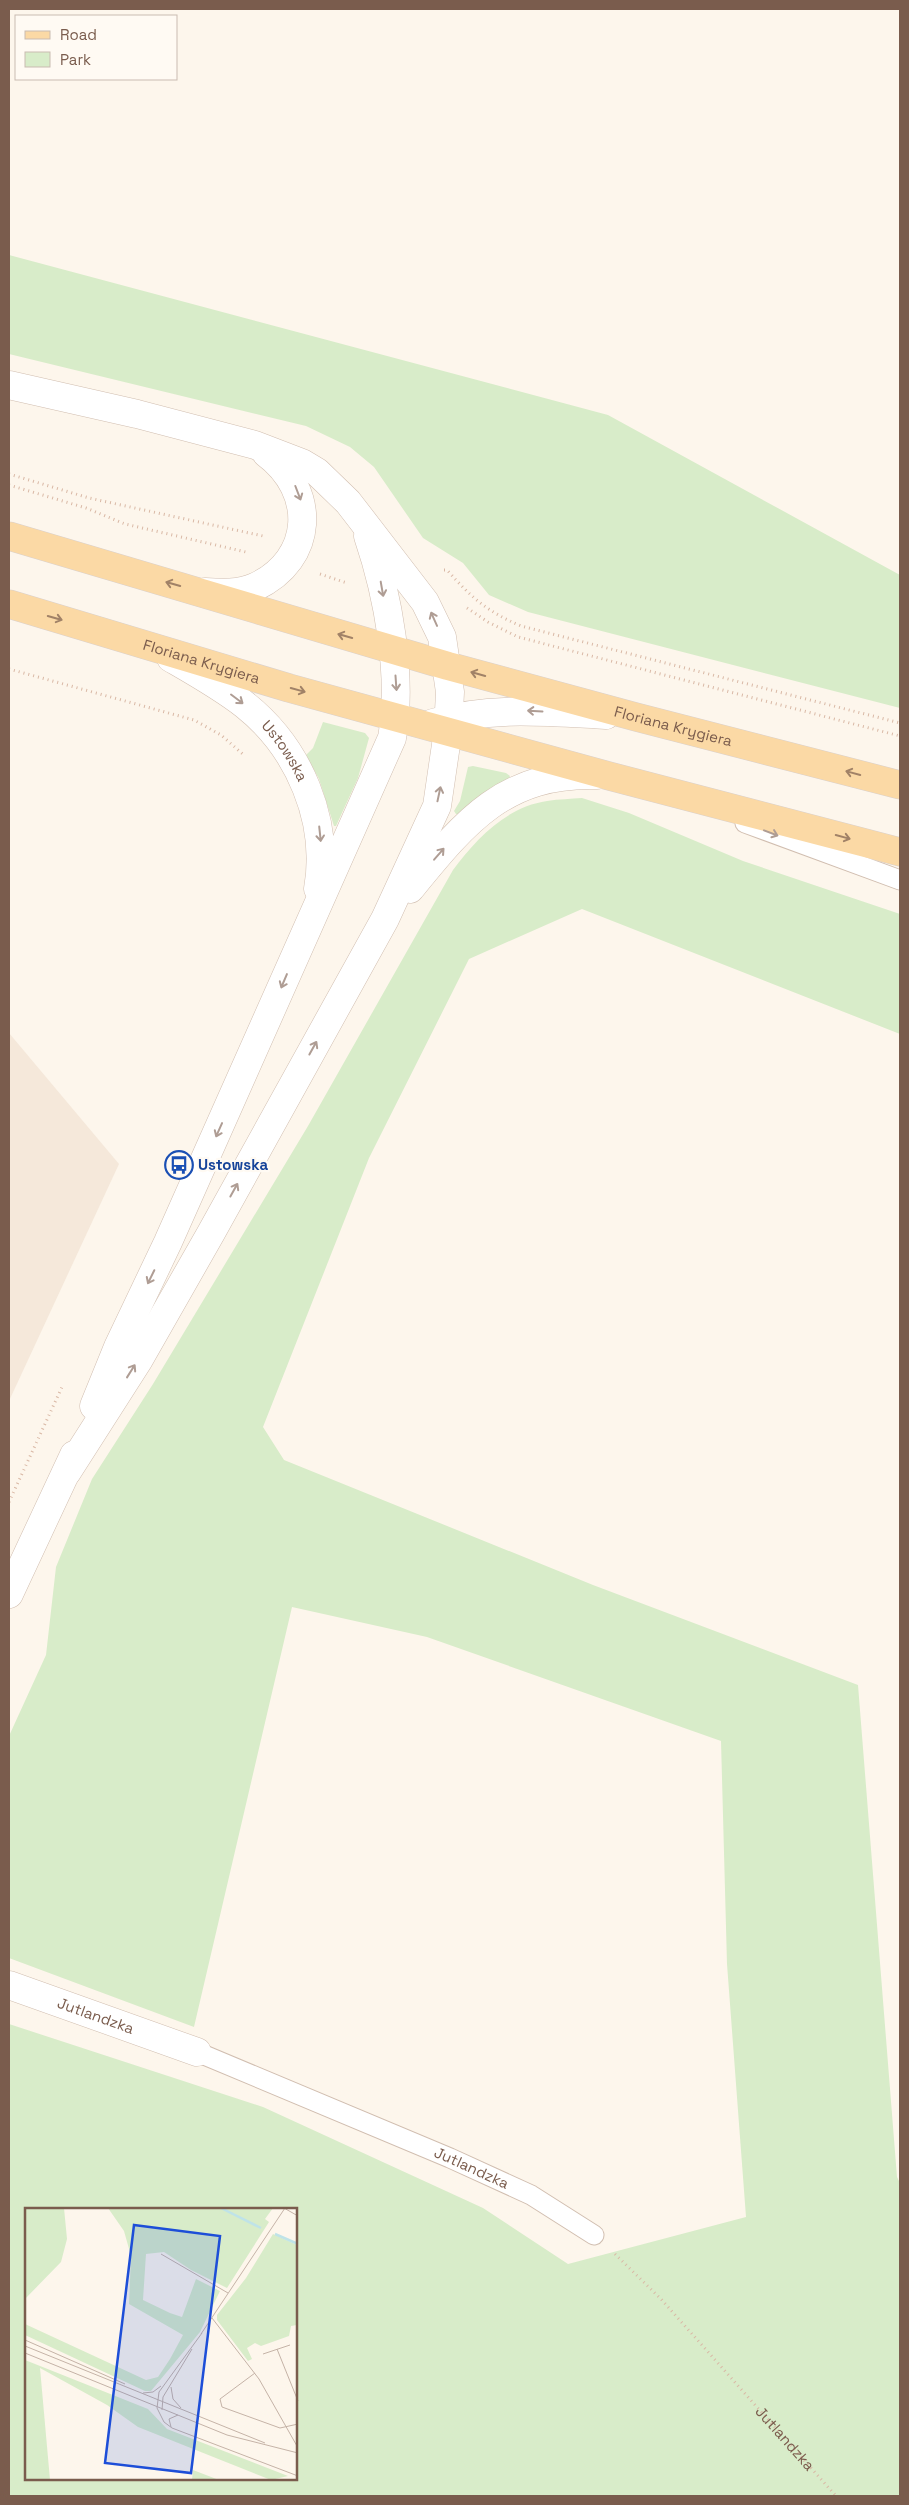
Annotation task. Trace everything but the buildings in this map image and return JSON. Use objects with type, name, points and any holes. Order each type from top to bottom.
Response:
[{"type":"main road","name":"Floriana Krygiera","points":[[9,536],[448,666],[900,785]]},
{"type":"main road","name":"Floriana Krygiera","points":[[9,604],[289,688],[396,716],[442,725],[609,776],[900,852]]},
{"type":"street","points":[[9,385],[137,414],[255,445],[302,463],[317,472],[343,497],[425,602],[442,637],[448,666],[442,725]]},
{"type":"street","points":[[198,592],[232,592],[254,588],[280,570],[292,556],[300,538],[304,516],[294,483],[276,460],[255,445]]},
{"type":"street","points":[[365,525],[380,579],[392,649],[396,678],[396,716]]},
{"type":"street","name":"Ustowska","points":[[150,646],[222,688],[247,707],[279,741],[295,766],[313,807],[320,829],[320,875],[313,915]]},
{"type":"street","name":"Ustowska","points":[[385,757],[400,742],[442,725],[498,712],[527,711],[636,717]]},
{"type":"street","name":"Ustowska","points":[[9,1594],[67,1472],[118,1347],[168,1242],[385,757],[396,716]]},
{"type":"street","name":"Ustowska","points":[[67,1472],[138,1360],[386,919],[436,806],[442,725]]},
{"type":"street","name":"Ustowska","points":[[386,919],[464,827],[482,809],[500,797],[542,779],[581,775],[609,776]]},
{"type":"street","name":"Jutlandzka","points":[[9,1985],[197,2052]]},
{"type":"lane","name":"Floriana Krygiera","points":[[644,785],[900,880]]},
{"type":"lane","name":"Jutlandzka","points":[[197,2052],[450,2158],[522,2191],[594,2235]]},
{"type":"path","points":[[9,474],[89,498],[269,537]]},
{"type":"path","points":[[9,485],[86,508],[125,524],[250,552]]},
{"type":"path","points":[[436,571],[447,570],[469,595],[494,614],[521,626],[900,723]]},
{"type":"path","points":[[311,571],[350,584]]},
{"type":"path","points":[[462,604],[488,622],[518,637],[900,736]]},
{"type":"path","points":[[9,669],[194,720],[221,735],[247,757]]},
{"type":"path","points":[[9,1502],[65,1382]]},
{"type":"path","name":"Jutlandzka","points":[[594,2235],[631,2268],[661,2299],[836,2496]]},
{"type":"shaded area","points":[[9,1033],[119,1164],[9,1401]]},
{"type":"green space","points":[[9,255],[608,415],[900,575],[900,708],[528,612],[489,595],[463,563],[423,538],[374,467],[350,447],[306,426],[9,354]]},
{"type":"green space","points":[[323,722],[365,733],[369,738],[358,778],[336,826],[334,826],[319,779],[306,755],[313,748]]},
{"type":"green space","points":[[473,766],[506,773],[510,776],[508,780],[459,815],[454,811],[460,801],[468,767]]},
{"type":"green space","points":[[582,798],[629,813],[743,861],[900,914],[900,1034],[582,909],[469,959],[369,1158],[263,1427],[284,1460],[593,1585],[858,1685],[897,2177],[900,2183],[900,2496],[9,2496],[9,2024],[263,2107],[483,2208],[568,2264],[746,2217],[727,1964],[721,1741],[427,1637],[292,1607],[194,2027],[9,1958],[9,1736],[46,1655],[56,1567],[92,1479],[153,1384],[308,1126],[453,870],[482,836],[505,817],[532,804],[551,800]]},
{"type":"place","name":"Ustowska","points":[[179,1165]]}]
